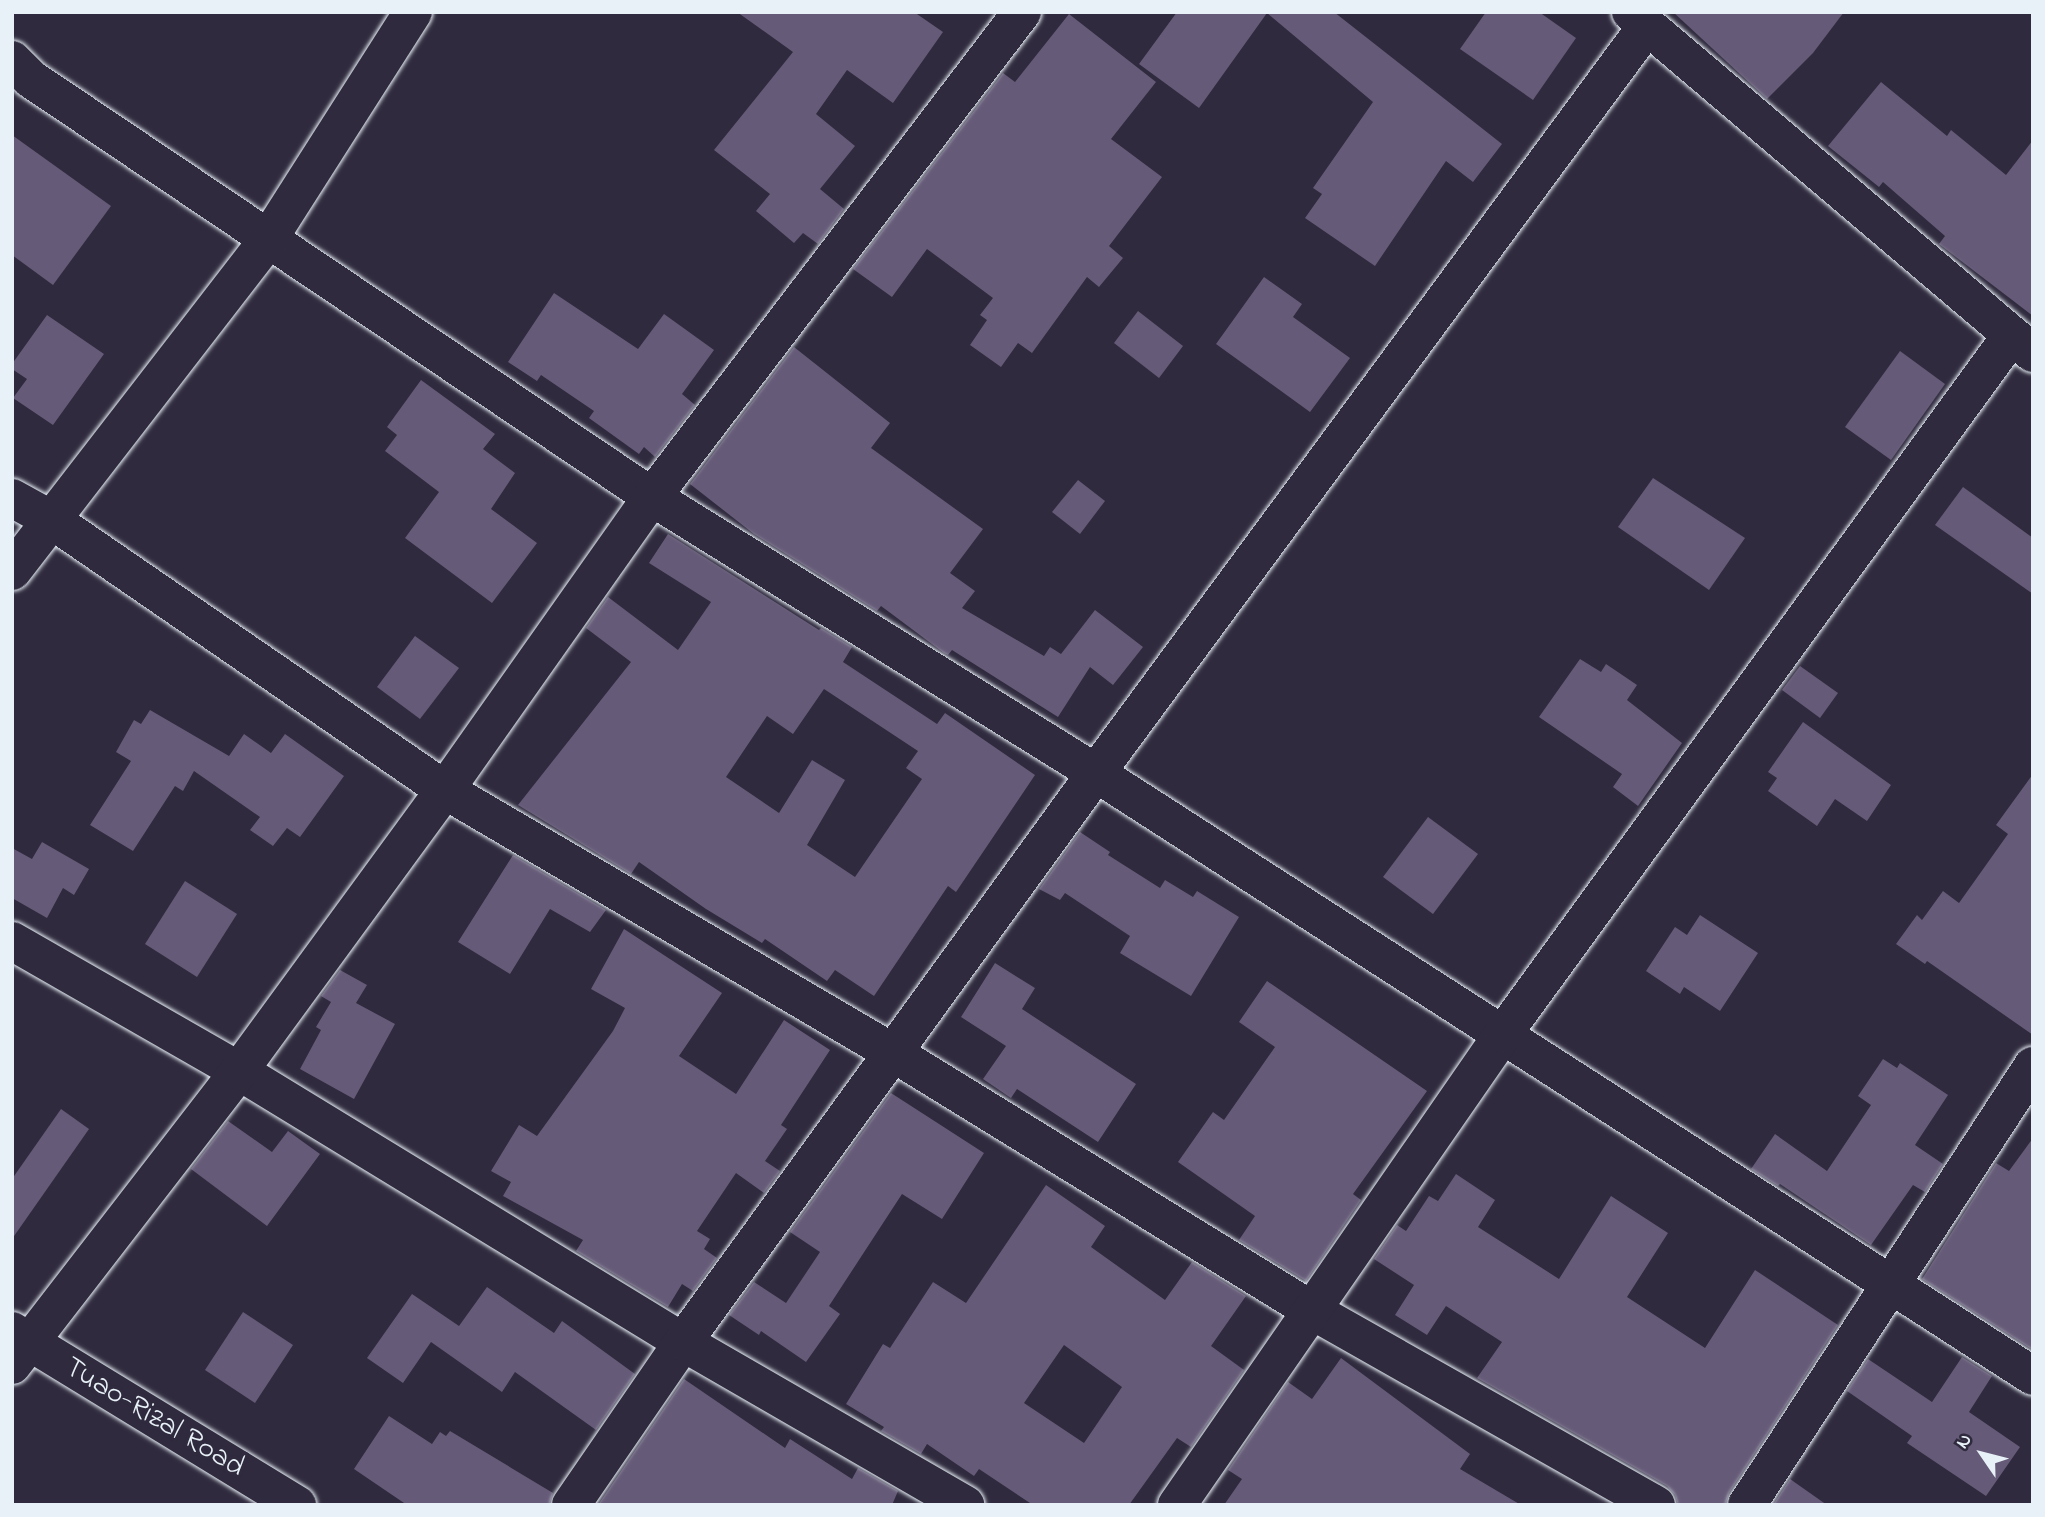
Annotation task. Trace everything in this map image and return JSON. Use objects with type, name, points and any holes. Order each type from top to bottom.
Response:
[{"type":"street","points":[[12,570],[268,238],[413,12]]},
{"type":"street","points":[[18,1346],[239,1071],[445,790],[652,497],[1022,12]]},
{"type":"street","points":[[571,1505],[684,1342],[895,1054],[1639,19],[2022,344],[1503,1034],[1177,1505]]},
{"type":"street","points":[[12,60],[31,79],[652,497],[1096,773],[2033,1376]]},
{"type":"street","points":[[12,498],[52,520],[445,790],[895,1054],[1313,1311],[1656,1505]]},
{"type":"street","points":[[12,941],[239,1071],[684,1342],[965,1505]]},
{"type":"street","points":[[1747,1505],[2033,1066]]},
{"type":"street","name":"Tuao-Rizal Road","points":[[18,1346],[297,1505]]},
{"type":"building","points":[[737,12],[914,12],[943,32],[893,103],[847,70],[816,114],[855,146],[820,189],[844,209],[818,244],[803,233],[794,243],[756,211],[770,194],[714,150],[793,52]]},
{"type":"building","points":[[1177,12],[1334,12],[1502,144],[1473,182],[1446,161],[1375,266],[1305,218],[1322,194],[1313,188],[1373,102],[1267,13],[1199,108],[1139,64]]},
{"type":"building","points":[[1486,12],[1539,12],[1576,38],[1533,100],[1460,49]]},
{"type":"building","points":[[1673,12],[1844,12],[1813,53],[1767,99]]},
{"type":"building","points":[[1069,14],[1156,82],[1111,139],[1162,177],[1109,246],[1123,258],[1099,287],[1087,277],[1032,353],[1018,343],[1001,367],[970,345],[987,320],[980,315],[993,298],[927,249],[892,297],[853,269],[1003,73],[1015,82]]},
{"type":"building","points":[[1881,82],[1947,136],[1951,130],[2006,175],[2033,140],[2033,316],[1939,244],[1945,236],[1883,182],[1879,187],[1828,146]]},
{"type":"building","points":[[12,135],[111,206],[53,285],[12,255]]},
{"type":"building","points":[[1264,277],[1302,304],[1293,317],[1350,358],[1310,412],[1216,344]]},
{"type":"building","points":[[554,293],[638,349],[664,314],[714,350],[682,394],[695,405],[655,457],[644,447],[639,454],[589,418],[594,411],[541,375],[537,381],[508,362]]},
{"type":"building","points":[[1138,311],[1183,346],[1159,378],[1114,343]]},
{"type":"building","points":[[47,315],[104,354],[53,425],[13,398],[27,379],[12,369],[12,364]]},
{"type":"building","points":[[794,347],[890,423],[871,448],[983,529],[950,573],[975,591],[962,608],[1044,656],[1050,647],[1061,654],[1095,610],[1143,647],[1113,685],[1090,667],[1058,717],[952,650],[948,655],[944,653],[881,606],[877,611],[754,534],[690,484]]},
{"type":"building","points":[[1900,351],[1945,384],[1891,460],[1845,427]]},
{"type":"building","points":[[421,380],[495,434],[483,449],[515,473],[491,509],[537,543],[492,603],[405,538],[439,492],[385,451],[397,435],[387,427]]},
{"type":"building","points":[[1653,478],[1745,538],[1709,590],[1618,527]]},
{"type":"building","points":[[1078,480],[1105,501],[1080,534],[1052,512]]},
{"type":"building","points":[[1963,487],[2033,538],[2033,594],[1935,525]]},
{"type":"building","points":[[668,534],[819,630],[821,628],[852,647],[843,662],[937,724],[945,713],[1035,775],[956,892],[948,886],[874,996],[835,970],[827,981],[765,939],[762,943],[706,909],[639,862],[631,874],[518,805],[631,662],[586,628],[608,597],[678,650],[711,602],[649,563]],"holes":[[[824,689],[918,751],[906,768],[922,779],[855,877],[807,845],[845,780],[812,760],[779,813],[726,777],[767,716],[793,734]]]},
{"type":"building","points":[[415,636],[459,668],[420,719],[377,687]]},
{"type":"building","points":[[1580,659],[1601,672],[1606,664],[1637,685],[1627,700],[1682,743],[1638,806],[1613,787],[1622,774],[1539,717]]},
{"type":"building","points":[[1800,666],[1838,693],[1820,718],[1782,690]]},
{"type":"building","points":[[150,710],[229,756],[244,734],[271,753],[285,734],[344,776],[300,837],[287,828],[273,846],[250,830],[260,817],[194,771],[183,791],[175,786],[133,851],[90,825],[131,761],[116,752],[134,720],[141,724]]},
{"type":"building","points":[[1803,722],[1891,785],[1867,821],[1835,799],[1817,826],[1768,791],[1777,778],[1768,772]]},
{"type":"building","points":[[2033,774],[2033,1035],[1927,961],[1925,964],[1896,944],[1917,915],[1922,920],[1943,891],[1959,903],[2008,834],[1996,825]]},
{"type":"building","points":[[1428,817],[1478,854],[1433,914],[1383,877]]},
{"type":"building","points":[[1080,832],[1110,852],[1108,855],[1160,888],[1165,880],[1193,897],[1197,891],[1239,917],[1191,996],[1120,953],[1130,936],[1065,893],[1060,900],[1039,889]]},
{"type":"building","points":[[42,842],[89,869],[74,895],[63,888],[47,918],[12,898],[12,848],[32,859]]},
{"type":"building","points":[[513,855],[606,910],[590,932],[550,909],[510,974],[458,942]]},
{"type":"building","points":[[185,881],[237,914],[197,977],[145,944]]},
{"type":"building","points":[[1700,915],[1758,953],[1720,1011],[1684,987],[1680,994],[1646,971],[1675,927],[1687,935]]},
{"type":"building","points":[[624,929],[722,993],[679,1056],[736,1094],[784,1020],[830,1050],[781,1125],[787,1129],[765,1161],[780,1171],[764,1193],[736,1173],[697,1231],[710,1239],[704,1249],[717,1258],[693,1291],[682,1284],[668,1307],[576,1251],[583,1240],[503,1196],[511,1182],[491,1171],[519,1125],[537,1136],[613,1031],[625,1008],[591,989]]},
{"type":"building","points":[[995,963],[1035,988],[1022,1009],[1136,1084],[1098,1142],[1017,1089],[1011,1098],[983,1079],[1006,1046],[961,1017]]},
{"type":"building","points":[[340,970],[367,985],[356,1003],[395,1024],[354,1099],[300,1069],[321,1030],[316,1027],[331,1002],[321,996]]},
{"type":"building","points":[[1267,981],[1427,1091],[1353,1194],[1361,1200],[1306,1281],[1239,1240],[1255,1216],[1178,1162],[1213,1112],[1224,1120],[1275,1047],[1239,1022]]},
{"type":"building","points":[[1883,1059],[1897,1068],[1900,1063],[1948,1095],[1915,1145],[1943,1164],[1925,1192],[1913,1185],[1871,1245],[1780,1184],[1778,1186],[1751,1169],[1775,1134],[1827,1171],[1871,1105],[1858,1096]]},
{"type":"building","points":[[891,1093],[984,1153],[942,1219],[902,1194],[829,1306],[840,1314],[806,1362],[761,1331],[759,1335],[729,1315],[754,1282],[786,1303],[820,1252],[790,1232]]},
{"type":"building","points":[[61,1109],[89,1129],[12,1239],[12,1179]]},
{"type":"building","points":[[228,1121],[272,1152],[288,1131],[320,1154],[267,1226],[191,1169]]},
{"type":"building","points":[[2033,1138],[2033,1350],[1922,1279],[1996,1163],[2009,1171]]},
{"type":"building","points":[[1456,1174],[1495,1200],[1478,1227],[1559,1279],[1611,1196],[1668,1233],[1627,1297],[1705,1348],[1755,1270],[1838,1325],[1729,1493],[1725,1505],[1678,1505],[1675,1495],[1667,1486],[1477,1378],[1502,1342],[1446,1306],[1427,1335],[1395,1315],[1414,1285],[1374,1259],[1397,1225],[1406,1231],[1429,1196],[1438,1201]]},
{"type":"building","points":[[1046,1185],[1105,1226],[1091,1247],[1165,1300],[1192,1262],[1246,1296],[1211,1346],[1244,1370],[1191,1447],[1177,1438],[1129,1505],[1033,1505],[979,1469],[974,1476],[927,1444],[921,1454],[881,1431],[884,1427],[846,1404],[883,1344],[890,1348],[933,1282],[966,1303]],"holes":[[[1064,1345],[1122,1387],[1084,1443],[1024,1403]]]},
{"type":"building","points":[[487,1287],[554,1333],[562,1321],[635,1374],[596,1430],[515,1372],[502,1392],[431,1342],[403,1383],[367,1358],[412,1294],[459,1326]]},
{"type":"building","points":[[243,1312],[293,1345],[255,1403],[205,1370]]},
{"type":"building","points":[[1962,1357],[1992,1376],[1969,1412],[2020,1447],[1986,1496],[1907,1443],[1912,1436],[1847,1391],[1868,1359],[1932,1402]]},
{"type":"building","points":[[1341,1358],[1470,1454],[1460,1469],[1521,1505],[1224,1505],[1242,1479],[1228,1470],[1288,1382],[1312,1399]]},
{"type":"building","points":[[684,1379],[785,1448],[790,1439],[852,1479],[858,1468],[898,1491],[892,1505],[598,1505]]},
{"type":"building","points":[[389,1416],[432,1444],[440,1432],[446,1436],[450,1431],[553,1493],[549,1505],[407,1505],[354,1469]]},
{"type":"building","points":[[1790,1479],[1827,1505],[1773,1505]]}]
